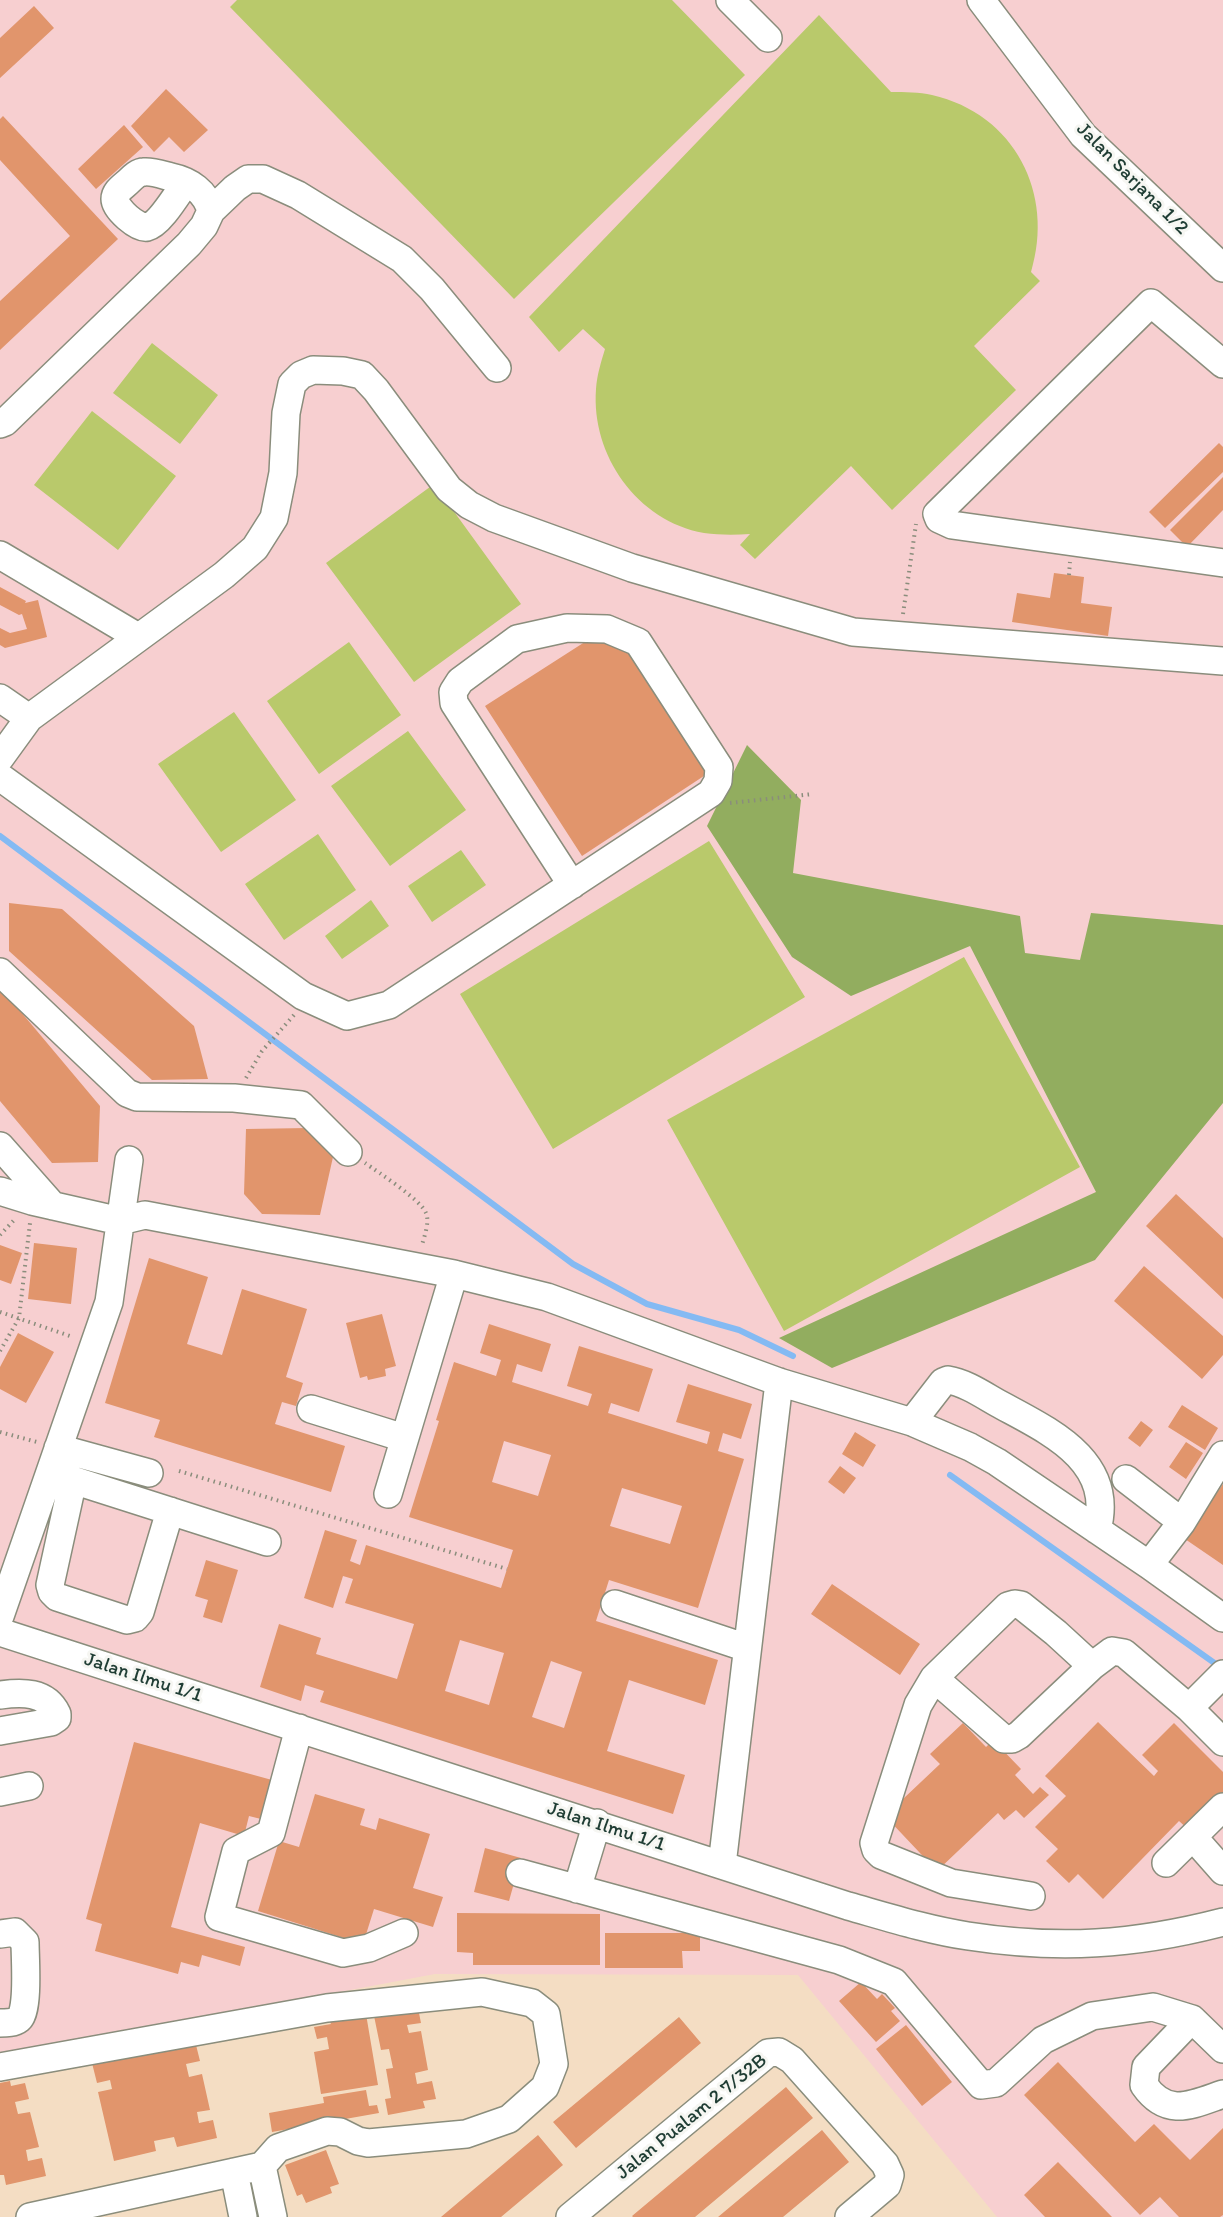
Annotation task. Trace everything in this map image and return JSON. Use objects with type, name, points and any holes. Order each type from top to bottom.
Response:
[{"type":"street","points":[[730,0],[768,38]]},
{"type":"street","name":"Jalan Sarjana 1/2","points":[[981,0],[1083,135],[1223,268]]},
{"type":"street","points":[[0,424],[5,422],[189,244],[204,226],[211,211],[248,179],[263,179],[298,195],[402,259],[432,289],[498,368]]},
{"type":"street","points":[[186,182],[202,192],[211,211]]},
{"type":"street","points":[[1218,556],[952,525],[939,519],[939,510],[1151,303],[1223,364]]},
{"type":"street","points":[[0,758],[29,718],[224,575],[255,548],[274,518],[283,473],[286,413],[292,384],[301,375],[314,370],[343,370],[362,375],[376,390],[449,489],[469,505],[494,518],[632,568],[852,632],[1223,661]]},
{"type":"street","points":[[0,555],[138,637]]},
{"type":"street","points":[[0,777],[303,996],[347,1016],[389,1005],[572,885],[711,793],[718,781],[720,767],[638,642],[607,629],[567,628],[517,639],[460,681],[453,692],[454,703],[572,885]]},
{"type":"street","points":[[0,698],[29,718]]},
{"type":"street","points":[[0,972],[127,1093],[137,1097],[234,1098],[301,1106],[348,1152]]},
{"type":"street","points":[[0,1146],[43,1203]]},
{"type":"street","points":[[0,1616],[60,1467],[94,1344],[109,1302],[129,1160]]},
{"type":"street","points":[[0,1191],[120,1221],[145,1215],[454,1274],[547,1297],[779,1382],[912,1422],[961,1443],[997,1462],[1149,1564],[1223,1618]]},
{"type":"street","points":[[388,1494],[454,1274]]},
{"type":"street","points":[[912,1422],[948,1380],[979,1393],[1039,1426],[1079,1455],[1089,1467],[1094,1479],[1101,1513],[1096,1530]]},
{"type":"street","points":[[722,1865],[779,1382]]},
{"type":"street","points":[[311,1409],[404,1438]]},
{"type":"street","points":[[1149,1564],[1182,1522],[1223,1455]]},
{"type":"street","points":[[60,1467],[149,1473]]},
{"type":"street","points":[[60,1467],[50,1585],[57,1597],[127,1620],[135,1618],[140,1612],[170,1511]]},
{"type":"street","points":[[60,1467],[170,1511],[267,1542]]},
{"type":"street","points":[[1126,1479],[1182,1522]]},
{"type":"street","points":[[615,1604],[747,1648]]},
{"type":"street","points":[[1031,1896],[951,1883],[881,1855],[874,1843],[918,1705],[934,1678],[1008,1606],[1021,1605],[1092,1666]]},
{"type":"street","name":"Jalan Ilmu 1/1","points":[[0,1632],[848,1906],[909,1923],[966,1936],[1042,1945],[1120,1943],[1181,1933],[1223,1922]]},
{"type":"street","points":[[934,1678],[1004,1739],[1012,1739],[1020,1735],[1092,1666],[1112,1651],[1124,1653],[1189,1708],[1223,1742]]},
{"type":"street","points":[[1189,1708],[1220,1677]]},
{"type":"street","points":[[0,1695],[26,1692],[36,1695],[47,1702],[57,1714],[51,1722],[0,1731]]},
{"type":"street","points":[[299,1728],[270,1833],[236,1851],[219,1917],[342,1953],[369,1948],[404,1933]]},
{"type":"street","points":[[0,1792],[29,1786]]},
{"type":"street","points":[[1166,1863],[1223,1807]]},
{"type":"street","points":[[577,1889],[597,1824]]},
{"type":"street","points":[[1193,1837],[1223,1871]]},
{"type":"street","points":[[520,1873],[839,1960],[894,1982],[981,2085],[996,2083],[1043,2040],[1092,2016],[1153,2007],[1192,2019],[1223,2049]]},
{"type":"street","points":[[0,1934],[15,1932],[25,1942],[25,1980],[22,2017],[17,2021],[0,2023]]},
{"type":"street","points":[[0,2067],[327,2008],[482,1992],[532,2003],[546,2014],[554,2064],[545,2087],[509,2119],[466,2134],[368,2143],[340,2132],[327,2131],[278,2148],[262,2166],[30,2217]]},
{"type":"street","points":[[1192,2019],[1146,2067],[1143,2085],[1151,2096],[1166,2105],[1181,2108],[1223,2094]]},
{"type":"street","name":"Jalan Pualam 2 7/32B","points":[[570,2217],[768,2053],[779,2052],[792,2060],[885,2164],[890,2175],[887,2185],[849,2217]]},
{"type":"street","points":[[262,2166],[273,2217]]},
{"type":"street","points":[[234,2172],[243,2217]]},
{"type":"path","points":[[904,636],[903,609],[916,523],[939,510]]},
{"type":"path","points":[[725,804],[813,794]]},
{"type":"path","points":[[262,1051],[292,1017]]},
{"type":"path","points":[[348,1152],[398,1185],[426,1212],[427,1219],[419,1267]]},
{"type":"path","points":[[0,1235],[43,1203]]},
{"type":"path","points":[[0,1351],[20,1318],[43,1203]]},
{"type":"path","points":[[0,1312],[94,1344]]},
{"type":"path","points":[[0,1432],[60,1467]]},
{"type":"path","points":[[179,1471],[507,1569]]},
{"type":"shaded area","points":[[0,0],[1223,0],[1223,2217],[997,2217],[798,1975],[435,1974],[0,2056]]},
{"type":"green space","points":[[237,0],[672,0],[745,75],[514,299],[230,7]]},
{"type":"green space","points":[[819,15],[891,92],[927,94],[961,105],[986,120],[1006,139],[1022,161],[1032,187],[1037,214],[1037,243],[1031,272],[1040,281],[974,346],[1016,390],[892,510],[851,466],[755,559],[740,545],[750,534],[710,534],[680,526],[658,515],[639,500],[623,481],[610,460],[601,438],[596,414],[596,389],[605,349],[583,329],[559,352],[529,317]]},
{"type":"green space","points":[[152,343],[218,395],[180,444],[113,393]]},
{"type":"green space","points":[[92,411],[176,476],[118,550],[34,485]]},
{"type":"green space","points":[[434,484],[521,604],[414,682],[326,563]]},
{"type":"green space","points":[[349,642],[401,715],[319,774],[267,701]]},
{"type":"green space","points":[[234,712],[296,800],[221,852],[158,764]]},
{"type":"green space","points":[[408,731],[466,810],[390,866],[331,786]]},
{"type":"green space","points":[[747,745],[801,800],[793,873],[1020,916],[1025,953],[1080,960],[1091,913],[1223,925],[1223,1103],[1095,1260],[832,1368],[779,1338],[1096,1192],[970,946],[851,996],[792,957],[707,826]]},
{"type":"green space","points":[[318,834],[356,890],[284,940],[245,884]]},
{"type":"green space","points":[[709,841],[805,997],[553,1149],[460,994]]},
{"type":"green space","points":[[461,850],[486,885],[432,922],[408,886]]},
{"type":"green space","points":[[371,900],[389,926],[342,959],[325,936]]},
{"type":"green space","points":[[964,957],[1080,1167],[784,1331],[667,1120]]},
{"type":"building","points":[[34,6],[54,28],[0,78],[0,38]]},
{"type":"building","points":[[166,89],[208,130],[184,152],[169,137],[154,152],[131,126]]},
{"type":"building","points":[[3,116],[118,239],[0,350],[0,301],[70,236],[0,160],[0,119]]},
{"type":"building","points":[[124,125],[143,147],[96,189],[78,169]]},
{"type":"building","points":[[1219,443],[1223,447],[1223,472],[1165,528],[1149,512]]},
{"type":"building","points":[[1223,477],[1223,510],[1187,547],[1170,530]]},
{"type":"building","points":[[1054,573],[1084,577],[1081,603],[1112,607],[1108,636],[1012,622],[1017,593],[1050,598]]},
{"type":"building","points":[[0,587],[26,601],[25,603],[38,600],[47,637],[5,648],[0,645],[0,628],[10,633],[27,629],[22,614],[19,615],[0,605]]},
{"type":"building","points":[[591,638],[633,644],[710,772],[582,856],[485,706]]},
{"type":"building","points":[[9,903],[62,909],[194,1026],[208,1079],[152,1080],[9,951]]},
{"type":"building","points":[[0,987],[100,1106],[98,1162],[52,1163],[0,1101]]},
{"type":"building","points":[[308,1128],[333,1157],[320,1215],[262,1214],[244,1194],[246,1129]]},
{"type":"building","points":[[1176,1194],[1223,1238],[1223,1299],[1146,1226]]},
{"type":"building","points":[[34,1243],[77,1248],[71,1304],[28,1299]]},
{"type":"building","points":[[0,1245],[22,1253],[11,1284],[0,1280]]},
{"type":"building","points":[[149,1258],[208,1277],[187,1344],[222,1355],[242,1289],[307,1309],[286,1377],[303,1383],[296,1406],[282,1402],[275,1424],[345,1446],[331,1492],[154,1437],[160,1420],[105,1403]]},
{"type":"building","points":[[1144,1266],[1223,1336],[1223,1355],[1202,1379],[1114,1301]]},
{"type":"building","points":[[382,1314],[396,1366],[385,1369],[386,1376],[368,1380],[367,1376],[360,1378],[346,1323]]},
{"type":"building","points":[[489,1324],[551,1344],[542,1372],[517,1364],[512,1382],[588,1406],[592,1394],[567,1386],[579,1346],[653,1369],[639,1412],[611,1403],[608,1413],[707,1444],[710,1432],[676,1422],[688,1384],[752,1404],[741,1439],[723,1433],[718,1451],[744,1459],[698,1608],[609,1580],[596,1621],[718,1660],[705,1705],[629,1680],[607,1751],[685,1775],[673,1814],[320,1702],[324,1691],[305,1685],[301,1701],[260,1687],[279,1624],[321,1638],[316,1654],[397,1679],[414,1624],[345,1603],[353,1579],[343,1576],[333,1608],[304,1598],[325,1530],[357,1540],[350,1561],[360,1565],[366,1545],[501,1588],[513,1550],[409,1517],[439,1421],[436,1420],[454,1362],[496,1376],[501,1360],[480,1353]],"holes":[[[504,1441],[551,1455],[538,1496],[492,1482]],[[622,1488],[682,1506],[670,1544],[610,1526]],[[460,1640],[504,1653],[489,1705],[445,1691]],[[551,1661],[582,1672],[564,1728],[532,1717]]]},
{"type":"building","points":[[18,1333],[54,1352],[26,1403],[0,1389],[0,1367]]},
{"type":"building","points":[[1182,1405],[1218,1428],[1205,1450],[1168,1427]]},
{"type":"building","points":[[1141,1421],[1153,1430],[1140,1447],[1128,1438]]},
{"type":"building","points":[[855,1432],[876,1445],[863,1467],[842,1454]]},
{"type":"building","points":[[1186,1442],[1203,1453],[1186,1479],[1169,1467]]},
{"type":"building","points":[[840,1466],[856,1478],[844,1494],[828,1482]]},
{"type":"building","points":[[1223,1484],[1223,1565],[1185,1539]]},
{"type":"building","points":[[206,1560],[238,1570],[222,1623],[203,1617],[208,1600],[195,1596]]},
{"type":"building","points":[[832,1584],[920,1644],[900,1675],[811,1614]]},
{"type":"building","points":[[1098,1722],[1154,1776],[1158,1771],[1142,1755],[1174,1723],[1223,1772],[1223,1795],[1189,1830],[1179,1821],[1103,1899],[1078,1874],[1069,1883],[1046,1861],[1058,1849],[1035,1827],[1066,1796],[1045,1776]]},
{"type":"building","points":[[963,1723],[986,1747],[993,1740],[1021,1769],[1015,1775],[1033,1794],[1040,1787],[1049,1795],[1024,1818],[1016,1810],[1004,1820],[998,1813],[937,1871],[885,1816],[940,1764],[930,1754]]},
{"type":"building","points":[[134,1742],[272,1780],[261,1819],[249,1816],[244,1836],[200,1823],[171,1927],[245,1947],[240,1966],[202,1955],[199,1967],[181,1962],[178,1974],[95,1951],[102,1924],[86,1919]]},
{"type":"building","points":[[315,1794],[365,1809],[360,1825],[376,1830],[379,1818],[430,1834],[413,1888],[443,1897],[433,1927],[374,1909],[363,1944],[258,1911],[279,1841],[299,1847]]},
{"type":"building","points":[[485,1848],[521,1858],[509,1901],[474,1892]]},
{"type":"building","points":[[457,1913],[600,1914],[600,1965],[473,1965],[473,1953],[457,1952]]},
{"type":"building","points":[[605,1933],[700,1933],[700,1951],[682,1951],[683,1968],[605,1968]]},
{"type":"building","points":[[861,1982],[877,1999],[882,1994],[895,2008],[891,2011],[900,2021],[876,2042],[839,2001]]},
{"type":"building","points":[[417,2003],[421,2023],[407,2025],[409,2033],[421,2031],[428,2070],[415,2073],[417,2084],[432,2081],[436,2099],[423,2101],[425,2108],[388,2115],[385,2099],[391,2098],[386,2069],[393,2068],[389,2049],[381,2050],[373,2011]]},
{"type":"building","points":[[366,2014],[378,2085],[321,2094],[314,2052],[329,2049],[327,2037],[317,2039],[314,2027],[331,2024],[329,2020]]},
{"type":"building","points":[[679,2017],[701,2043],[576,2148],[553,2122]]},
{"type":"building","points":[[906,2025],[952,2082],[922,2106],[876,2049]]},
{"type":"building","points":[[181,2043],[182,2048],[196,2045],[200,2061],[186,2064],[189,2077],[202,2074],[210,2110],[197,2112],[199,2123],[213,2120],[217,2138],[177,2147],[174,2137],[154,2141],[156,2151],[114,2161],[98,2092],[112,2089],[110,2080],[97,2083],[92,2063]]},
{"type":"building","points":[[1058,2062],[1135,2142],[1154,2124],[1190,2160],[1223,2128],[1223,2215],[1220,2217],[1179,2217],[1160,2197],[1140,2215],[1024,2095]]},
{"type":"building","points":[[10,2081],[11,2086],[25,2083],[29,2099],[15,2102],[18,2114],[30,2112],[39,2147],[26,2150],[28,2161],[42,2158],[46,2176],[6,2185],[4,2175],[0,2175],[0,2083]]},
{"type":"building","points":[[786,2087],[813,2118],[695,2217],[632,2216]]},
{"type":"building","points":[[366,2090],[369,2106],[377,2105],[379,2113],[272,2132],[269,2113],[324,2103],[323,2097]]},
{"type":"building","points":[[822,2130],[849,2162],[783,2217],[718,2217]]},
{"type":"building","points":[[538,2135],[563,2165],[501,2217],[441,2217]]},
{"type":"building","points":[[326,2150],[339,2184],[330,2187],[332,2193],[306,2203],[302,2194],[297,2196],[285,2165]]},
{"type":"building","points":[[1058,2162],[1112,2217],[1045,2217],[1024,2195]]},
{"type":"waterway","points":[[0,836],[573,1264],[647,1304],[739,1330],[793,1356]]},
{"type":"waterway","points":[[950,1475],[1220,1667]]}]
